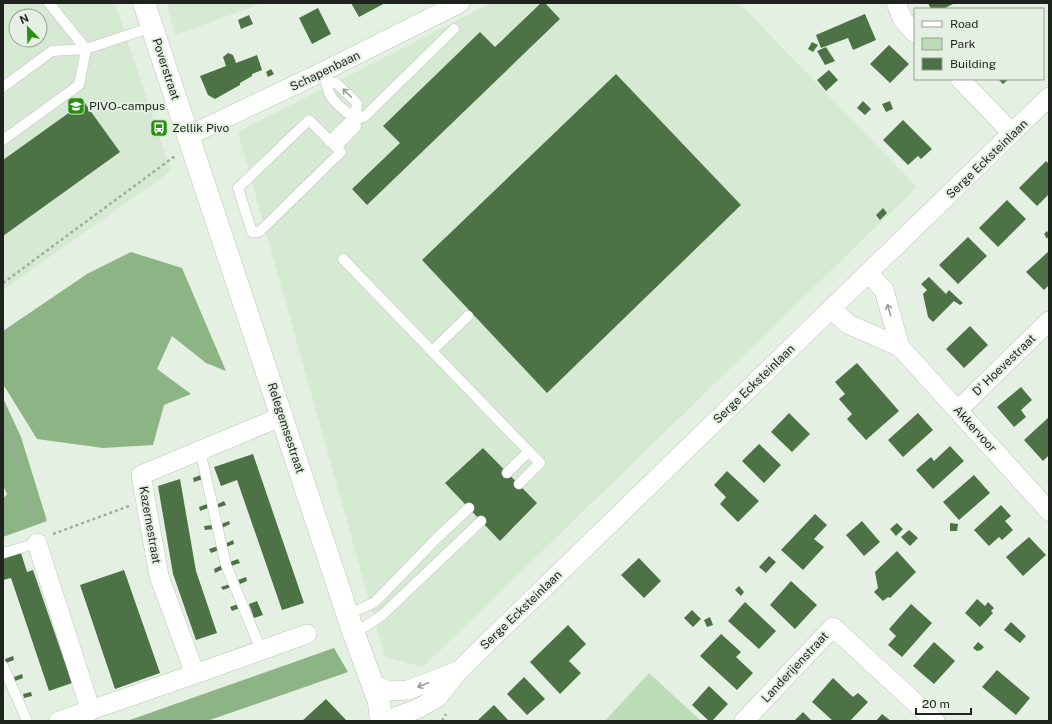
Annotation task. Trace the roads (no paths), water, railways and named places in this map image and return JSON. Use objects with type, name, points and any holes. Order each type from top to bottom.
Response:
[{"type":"street","name":"Poverstraat","points":[[144,3],[188,136]]},
{"type":"street","name":"Schapenbaan","points":[[188,136],[325,77],[460,3]]},
{"type":"street","points":[[896,3],[903,20],[914,31]]},
{"type":"street","points":[[961,80],[1012,133]]},
{"type":"street","name":"Serge Ecksteinlaan","points":[[391,721],[398,716],[417,709],[437,698],[459,671],[832,310],[1049,97]]},
{"type":"street","name":"Relegemsestraat","points":[[188,136],[283,416],[350,623],[374,685],[379,702],[381,721]]},
{"type":"street","name":"Akkervoor","points":[[869,274],[884,290],[900,347]]},
{"type":"street","name":"Akkervoor","points":[[832,310],[848,324],[900,347],[1049,511]]},
{"type":"street","name":"D' Hoevestraat","points":[[958,410],[1049,321]]},
{"type":"street","name":"Kazernestraat","points":[[195,674],[159,576],[140,475],[283,416]]},
{"type":"street","points":[[37,543],[90,711]]},
{"type":"street","name":"Landerijenstraat","points":[[744,721],[833,627],[935,721]]},
{"type":"street","points":[[59,721],[307,634]]},
{"type":"street","name":"Serge Ecksteinlaan","points":[[374,685],[389,690],[408,690],[459,671]]},
{"type":"lane","points":[[3,140],[79,85],[86,49],[49,3]]},
{"type":"lane","points":[[3,87],[52,51],[86,49],[152,27]]},
{"type":"lane","points":[[325,77],[328,91],[331,96],[347,113],[357,117],[364,117],[454,29]]},
{"type":"lane","points":[[325,77],[336,83],[357,103],[356,127],[333,144]]},
{"type":"lane","points":[[309,120],[333,144],[341,152],[259,232],[252,232],[238,188],[309,120]]},
{"type":"lane","points":[[343,259],[540,463],[519,484]]},
{"type":"lane","points":[[432,351],[468,316]]},
{"type":"lane","points":[[200,450],[226,565],[261,650]]},
{"type":"lane","points":[[507,472],[529,451]]},
{"type":"lane","points":[[350,623],[375,602],[437,538],[469,508]]},
{"type":"lane","points":[[350,623],[366,626],[381,616],[481,521]]},
{"type":"lane","points":[[3,553],[37,543]]},
{"type":"lane","points":[[3,666],[27,721]]},
{"type":"place","name":"PIVO-campus","points":[[76,106]]},
{"type":"place","name":"Zellik Pivo","points":[[159,128]]}]
